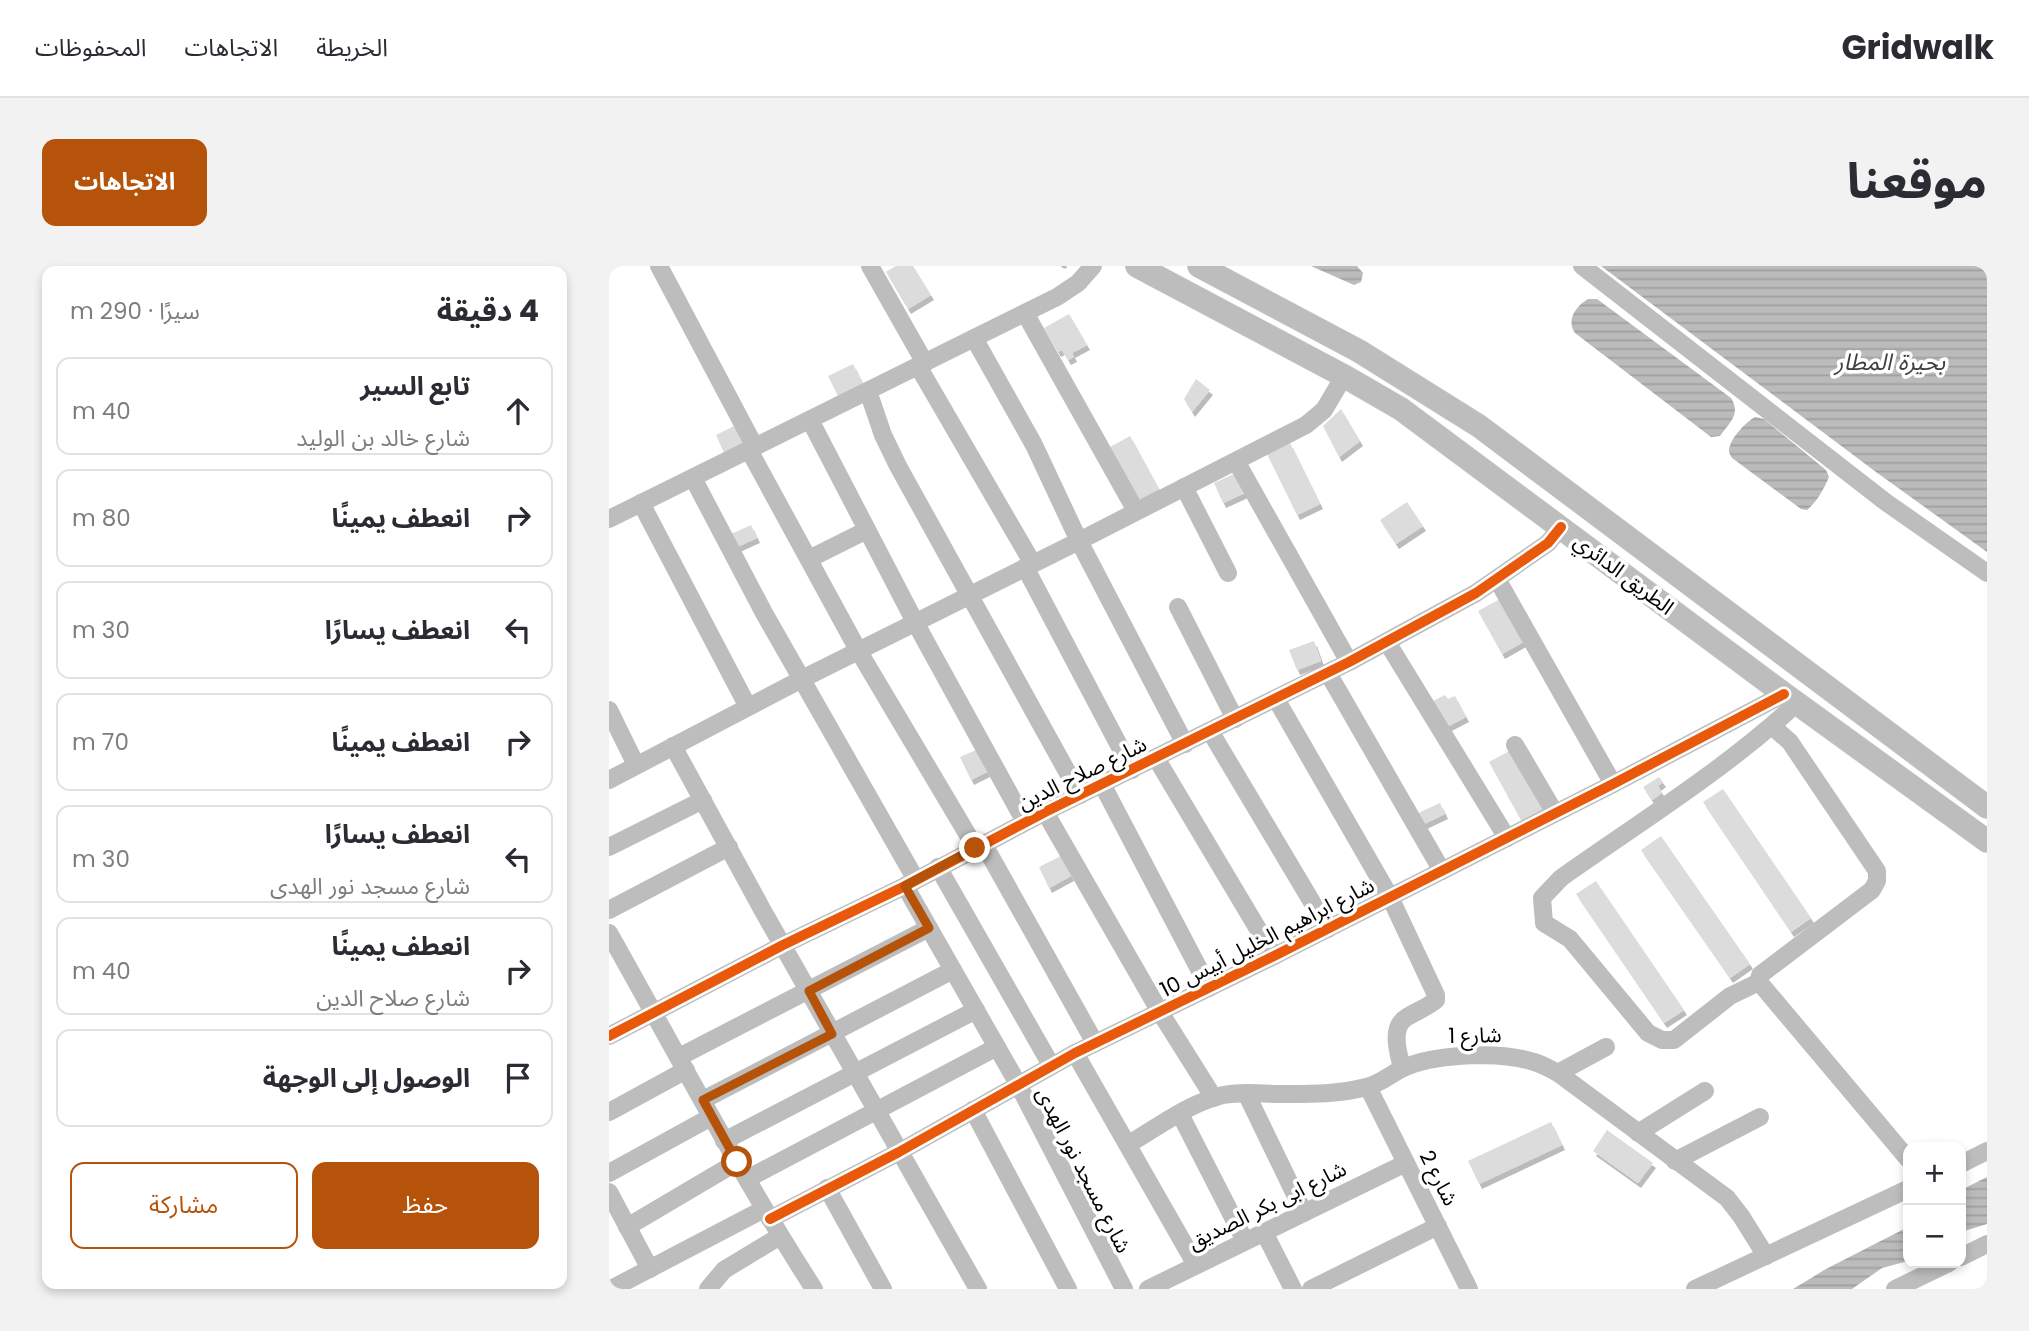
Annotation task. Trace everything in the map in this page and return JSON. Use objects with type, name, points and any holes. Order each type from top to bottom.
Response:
[{"type":"main road","name":"الطريق الدائري","points":[[1137,266],[1345,376],[1401,409],[1987,841]]},
{"type":"main road","name":"الطريق الدائري","points":[[1199,266],[1359,351],[1479,426],[1987,807]]},
{"type":"street","points":[[659,266],[858,650],[979,845],[1095,1042]]},
{"type":"street","points":[[870,266],[1029,565],[1132,770]]},
{"type":"street","points":[[609,519],[1069,290],[1093,266]]},
{"type":"street","points":[[1582,266],[1887,503],[1987,573]]},
{"type":"street","points":[[1025,313],[1136,511]]},
{"type":"street","points":[[974,338],[1034,445],[1079,541],[1185,744]]},
{"type":"street","points":[[609,779],[858,650],[1306,425],[1324,410],[1345,376]]},
{"type":"street","points":[[867,391],[898,466],[1080,795]]},
{"type":"street","points":[[810,420],[915,622],[1025,822]]},
{"type":"street","points":[[1236,461],[1349,662]]},
{"type":"street","name":"شارع مسجد نور الهدى","points":[[693,478],[911,883],[929,928],[1018,1084],[1124,1289]]},
{"type":"street","points":[[1184,487],[1228,573]]},
{"type":"street","points":[[641,503],[748,707]]},
{"type":"street","name":"شارع صلاح الدين","points":[[609,1036],[783,945],[911,883],[979,845],[1387,642],[1496,579],[1548,543],[1561,527]]},
{"type":"street","points":[[809,559],[867,530]]},
{"type":"street","points":[[1496,579],[1613,784]]},
{"type":"street","points":[[1178,607],[1235,719]]},
{"type":"street","points":[[1387,642],[1507,838]]},
{"type":"street","points":[[1328,673],[1442,871]]},
{"type":"street","points":[[1759,982],[1730,996],[1674,1040],[1662,1040],[1648,1033],[1570,939],[1544,923],[1542,898],[1561,878],[1714,771],[1772,726],[1791,698]]},
{"type":"street","name":"شارع ابراهيم الخليل أبيس 10","points":[[611,1289],[899,1152],[1095,1042],[1275,956],[1613,784],[1791,698]]},
{"type":"street","points":[[1276,699],[1390,897],[1436,995],[1433,1003],[1399,1023],[1398,1047],[1402,1068]]},
{"type":"street","points":[[609,710],[636,765]]},
{"type":"street","points":[[1772,726],[1790,742],[1858,842],[1877,871],[1877,881],[1872,890],[1760,975],[1759,982],[1903,1153]]},
{"type":"street","points":[[1210,731],[1328,929]]},
{"type":"street","points":[[1515,745],[1555,813]]},
{"type":"street","points":[[673,746],[832,1034],[978,1289]]},
{"type":"street","points":[[1156,758],[1275,956]]},
{"type":"street","points":[[1102,784],[1209,988]]},
{"type":"street","points":[[609,847],[703,800]]},
{"type":"street","points":[[1045,812],[1160,1012],[1214,1098]]},
{"type":"street","points":[[609,910],[729,847]]},
{"type":"street","points":[[938,867],[1051,1065]]},
{"type":"street","points":[[609,1112],[682,1063],[809,991],[929,928]]},
{"type":"street","points":[[609,933],[711,1117],[814,1289]]},
{"type":"street","points":[[703,1100],[953,970]]},
{"type":"street","points":[[725,1141],[976,1010]]},
{"type":"street","points":[[747,1179],[997,1047]]},
{"type":"street","points":[[1558,1073],[1606,1047]]},
{"type":"street","points":[[1075,1053],[1196,1265]]},
{"type":"street","name":"شارع 1","points":[[1129,1144],[1180,1114],[1214,1098],[1246,1093],[1321,1093],[1369,1087],[1402,1068],[1440,1058],[1515,1057],[1558,1073],[1727,1198],[1766,1256]]},
{"type":"street","name":"شارع 2","points":[[1369,1087],[1438,1226],[1464,1287]]},
{"type":"street","points":[[1638,1133],[1705,1091]]},
{"type":"street","points":[[1246,1093],[1304,1213]]},
{"type":"street","points":[[973,1110],[1069,1289]]},
{"type":"street","points":[[1180,1114],[1245,1241]]},
{"type":"street","points":[[1675,1161],[1760,1116]]},
{"type":"street","points":[[609,1173],[711,1117]]},
{"type":"street","points":[[1966,1162],[1987,1151]]},
{"type":"street","points":[[628,1227],[737,1162]]},
{"type":"street","name":"شارع ابى بكر الصديق","points":[[1159,1287],[1196,1265],[1406,1163]]},
{"type":"street","points":[[827,1188],[883,1289]]},
{"type":"street","points":[[1695,1289],[1903,1191]]},
{"type":"street","points":[[609,1192],[650,1269]]},
{"type":"street","points":[[1311,1289],[1438,1226]]},
{"type":"street","points":[[1264,1232],[1293,1289]]},
{"type":"street","points":[[708,1289],[724,1270],[780,1236]]},
{"type":"street","points":[[1966,1254],[1987,1244]]},
{"type":"street","points":[[1895,1289],[1939,1268]]},
{"type":"water","points":[[1311,266],[1357,266],[1363,273],[1361,282],[1354,285]]},
{"type":"water","name":"بحيرة المطار","points":[[1601,266],[1987,266],[1987,552],[1876,472]]},
{"type":"water","points":[[1588,299],[1597,299],[1731,398],[1735,413],[1720,436],[1711,437],[1575,333],[1572,318],[1580,305]]},
{"type":"water","points":[[1755,417],[1764,419],[1826,470],[1829,477],[1827,482],[1817,500],[1807,510],[1801,509],[1732,458],[1729,452],[1731,442]]},
{"type":"water","points":[[1987,1177],[1987,1224],[1966,1230],[1966,1205],[1966,1188]]},
{"type":"water","points":[[1903,1230],[1903,1262],[1882,1268],[1852,1289],[1793,1289]]},
{"type":"building","points":[[896,266],[913,266],[931,295],[908,309],[886,272]]},
{"type":"building","points":[[1069,314],[1087,345],[1072,353],[1074,357],[1068,360],[1062,350],[1058,352],[1044,328]]},
{"type":"building","points":[[853,364],[865,388],[840,400],[828,376]]},
{"type":"building","points":[[1196,379],[1210,390],[1192,412],[1184,399]]},
{"type":"building","points":[[1341,409],[1360,441],[1339,457],[1323,426]]},
{"type":"building","points":[[738,424],[747,442],[724,453],[716,435]]},
{"type":"building","points":[[1130,436],[1159,489],[1140,499],[1110,447]]},
{"type":"building","points":[[1290,443],[1320,504],[1297,515],[1267,454]]},
{"type":"building","points":[[1236,473],[1245,493],[1223,503],[1214,483]]},
{"type":"building","points":[[1407,502],[1423,526],[1396,544],[1380,520]]},
{"type":"building","points":[[751,525],[757,538],[737,547],[731,534]]},
{"type":"building","points":[[1502,598],[1525,641],[1502,654],[1478,611]]},
{"type":"building","points":[[1314,641],[1321,661],[1297,670],[1289,650]]},
{"type":"building","points":[[1445,695],[1448,699],[1455,696],[1466,717],[1443,729],[1429,703]]},
{"type":"building","points":[[1513,749],[1545,809],[1522,822],[1489,762]]},
{"type":"building","points":[[976,750],[987,772],[971,780],[960,757]]},
{"type":"building","points":[[1659,777],[1663,782],[1658,786],[1662,793],[1652,800],[1643,787]]},
{"type":"building","points":[[1723,789],[1811,918],[1791,932],[1703,802]]},
{"type":"building","points":[[1440,803],[1445,814],[1422,825],[1416,814]]},
{"type":"building","points":[[1661,836],[1750,964],[1730,978],[1641,850]]},
{"type":"building","points":[[1061,856],[1071,876],[1049,888],[1039,867]]},
{"type":"building","points":[[1596,881],[1684,1010],[1664,1023],[1576,894]]},
{"type":"building","points":[[1551,1122],[1562,1145],[1479,1184],[1468,1161]]},
{"type":"building","points":[[1607,1130],[1653,1163],[1638,1183],[1593,1151]]},
{"type":"cycle path","points":[[609,1036],[1045,812],[1349,662],[1476,593],[1548,543],[1561,527]]},
{"type":"cycle path","points":[[770,1219],[899,1152],[1075,1053],[1274,956],[1784,694]]},
{"type":"route","points":[[737,1162],[703,1100],[832,1034],[809,991],[929,928],[905,886],[975,848]]}]
